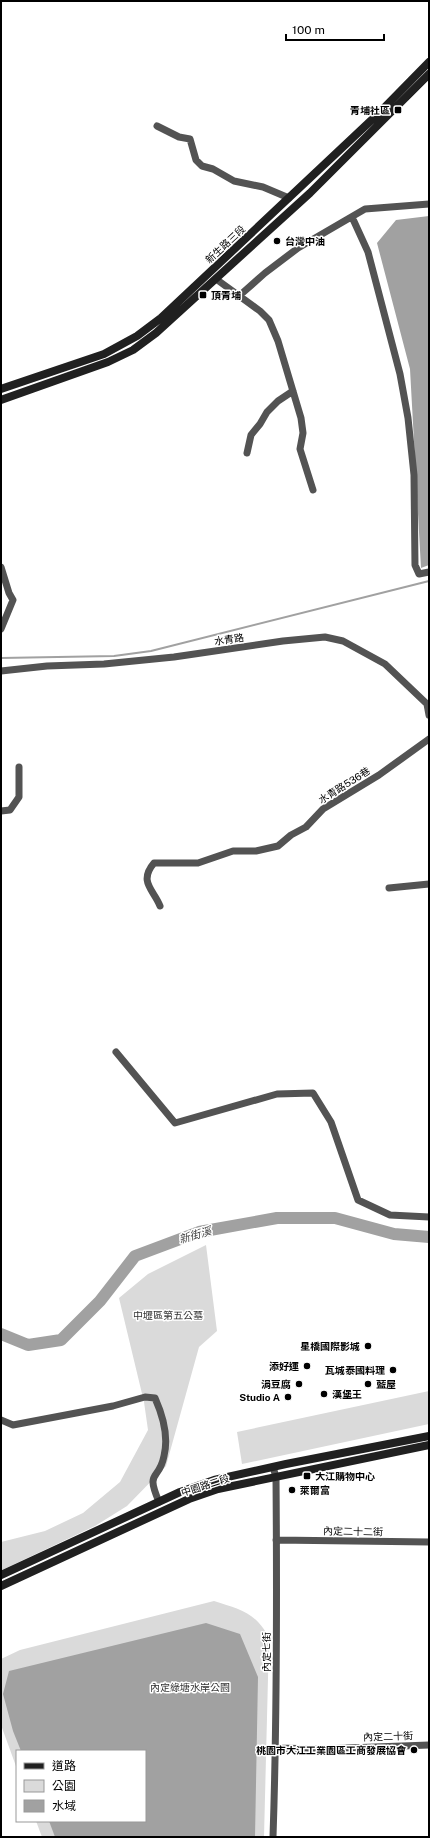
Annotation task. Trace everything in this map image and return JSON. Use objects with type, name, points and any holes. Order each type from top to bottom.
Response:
[{"type":"main road","name":"新生路三段","points":[[1,389],[104,354],[137,336],[161,318],[378,114],[429,62]]},
{"type":"main road","name":"新生路三段","points":[[1,400],[108,362],[133,350],[156,333],[316,187],[429,74]]},
{"type":"main road","name":"中園路二段","points":[[1,1575],[159,1502],[214,1480],[429,1436]]},
{"type":"main road","name":"中園路二段","points":[[4,1584],[189,1500],[218,1489],[429,1445]]},
{"type":"main road","points":[[1,1575],[4,1584]]},
{"type":"street","points":[[157,126],[179,137],[190,139],[196,160],[202,166],[213,169],[234,181],[263,187],[289,198]]},
{"type":"street","points":[[239,296],[265,273],[298,248],[365,209],[429,204]]},
{"type":"street","points":[[352,217],[368,252],[400,374],[408,418],[414,475],[414,565],[419,574],[429,572]]},
{"type":"street","points":[[216,279],[260,310],[270,320],[293,391],[303,433],[300,449],[313,490]]},
{"type":"street","points":[[247,453],[251,435],[267,412],[278,401],[293,391]]},
{"type":"street","points":[[1,567],[13,600],[1,629]]},
{"type":"street","name":"水青路","points":[[1,671],[48,666],[104,664],[174,657],[283,641],[325,637],[343,641],[385,664],[427,704],[429,714]]},
{"type":"street","name":"水青路536巷","points":[[160,906],[148,884],[148,869],[154,863],[198,863],[233,850],[256,851],[278,846],[291,835],[306,827],[323,809],[379,775],[429,739]]},
{"type":"street","points":[[1,811],[10,810],[19,797],[19,767]]},
{"type":"street","points":[[389,888],[429,884]]},
{"type":"street","points":[[116,1052],[175,1123],[277,1094],[313,1093],[331,1122],[358,1200],[390,1215],[429,1217]]},
{"type":"street","points":[[1,1420],[13,1425],[113,1406],[145,1397],[155,1398],[164,1425],[166,1441],[163,1461],[152,1479],[152,1485],[159,1502]]},
{"type":"street","name":"內定七街","points":[[273,1467],[276,1477],[276,1748],[273,1837]]},
{"type":"street","name":"內定二十二街","points":[[276,1540],[429,1542]]},
{"type":"street","name":"內定二十街","points":[[276,1748],[321,1750],[429,1745]]},
{"type":"green space","name":"中壢區第五公墓","points":[[206,1245],[217,1331],[199,1347],[166,1466],[127,1506],[95,1526],[2,1570],[1,1542],[45,1531],[83,1513],[120,1482],[148,1430],[144,1402],[119,1298],[148,1274]]},
{"type":"green space","points":[[429,1391],[429,1424],[242,1464],[237,1432]]},
{"type":"green space","name":"內定綠塘水岸公園","points":[[214,1601],[239,1609],[252,1617],[264,1629],[269,1638],[264,1837],[42,1837],[36,1822],[146,1822],[146,1750],[16,1750],[16,1766],[1,1725],[1,1659],[20,1650]]},
{"type":"water","points":[[429,216],[429,565],[421,568],[410,369],[377,243],[396,220]]},
{"type":"water","name":"內定綠塘水岸公園","points":[[206,1623],[240,1634],[258,1677],[255,1837],[55,1837],[49,1822],[146,1822],[146,1750],[21,1750],[13,1731],[3,1694],[9,1671]]},
{"type":"waterway","points":[[1,658],[114,656],[151,651],[429,581]]},
{"type":"waterway","name":"新街溪","points":[[1,1334],[28,1345],[61,1340],[100,1301],[135,1256],[199,1232],[277,1218],[335,1218],[394,1234],[429,1237]]},
{"type":"place","name":"青埔社區","points":[[398,110]]},
{"type":"place","name":"台灣中油","points":[[277,241]]},
{"type":"place","name":"頂青埔","points":[[203,295]]},
{"type":"place","name":"星橋國際影城","points":[[368,1346]]},
{"type":"place","name":"添好運","points":[[307,1366]]},
{"type":"place","name":"瓦城泰國料理","points":[[393,1370]]},
{"type":"place","name":"涓豆腐","points":[[299,1384]]},
{"type":"place","name":"藍屋","points":[[368,1384]]},
{"type":"place","name":"漢堡王","points":[[324,1394]]},
{"type":"place","name":"Studio A","points":[[288,1397]]},
{"type":"place","name":"大江購物中心","points":[[307,1476]]},
{"type":"place","name":"萊爾富","points":[[292,1490]]},
{"type":"place","name":"桃園市大江工業園區工商發展協會","points":[[414,1750]]}]
